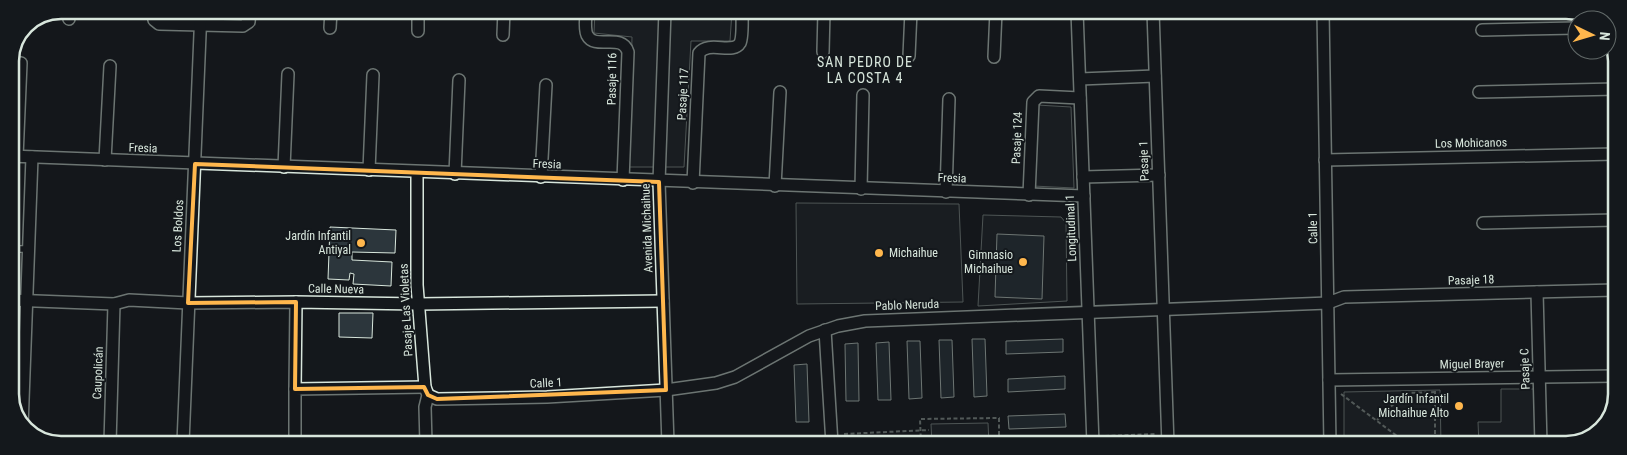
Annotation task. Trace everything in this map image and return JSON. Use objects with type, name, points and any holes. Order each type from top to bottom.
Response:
[{"type":"street","points":[[154,19],[156,24],[245,26],[249,19]]},
{"type":"street","name":"Los Boldos","points":[[182,436],[200,19]]},
{"type":"street","points":[[330,19],[330,28]]},
{"type":"street","points":[[418,19],[418,31]]},
{"type":"street","points":[[503,35],[504,19]]},
{"type":"street","name":"Pasaje 116","points":[[586,19],[586,31],[589,38],[597,42],[620,42],[625,45],[628,52],[623,180]]},
{"type":"street","name":"Avenida Michaihue","points":[[665,19],[659,182],[668,436]]},
{"type":"street","name":"Pasaje 117","points":[[693,183],[699,53],[706,47],[732,48],[738,46],[741,41],[742,19]]},
{"type":"street","points":[[823,52],[824,19]]},
{"type":"street","points":[[909,56],[911,19]]},
{"type":"street","points":[[994,57],[996,19]]},
{"type":"street","name":"Longitudinal 1","points":[[1077,19],[1092,436]]},
{"type":"street","name":"Pasaje 1","points":[[1153,19],[1163,310]]},
{"type":"street","name":"Calle 1","points":[[1323,19],[1330,436]]},
{"type":"street","points":[[1482,30],[1567,28]]},
{"type":"street","points":[[19,90],[21,63]]},
{"type":"street","points":[[106,160],[110,66]]},
{"type":"street","points":[[284,167],[288,74]]},
{"type":"street","points":[[368,170],[373,74]]},
{"type":"street","points":[[1080,79],[1155,76]]},
{"type":"street","points":[[454,174],[459,80]]},
{"type":"street","points":[[541,177],[546,86]]},
{"type":"street","points":[[1478,92],[1608,89]]},
{"type":"street","points":[[775,186],[780,92]]},
{"type":"street","points":[[861,189],[863,95]]},
{"type":"street","name":"Pasaje 124","points":[[1029,194],[1032,102],[1039,96],[1080,98]]},
{"type":"street","points":[[946,192],[949,100]]},
{"type":"street","name":"Los Mohicanos","points":[[1326,160],[1608,154]]},
{"type":"street","name":"Fresia","points":[[19,156],[659,182],[1084,196]]},
{"type":"street","points":[[22,411],[32,157]]},
{"type":"street","name":"Pasaje Las Violetas","points":[[417,172],[418,304],[427,391],[425,407],[426,436]]},
{"type":"street","points":[[1083,177],[1159,175]]},
{"type":"street","points":[[1483,222],[1608,220]]},
{"type":"street","name":"Pasaje 18","points":[[1163,310],[1328,303],[1344,297],[1608,290]]},
{"type":"street","name":"Pasaje C","points":[[1537,292],[1541,436]]},
{"type":"street","name":"Calle Nueva","points":[[19,301],[114,304],[129,300],[188,303],[418,304],[663,301]]},
{"type":"street","points":[[294,436],[296,302]]},
{"type":"street","name":"Caupolicán","points":[[110,436],[114,304]]},
{"type":"street","points":[[1163,310],[1167,436]]},
{"type":"street","name":"Pablo Neruda","points":[[666,390],[726,380],[794,343],[825,330],[864,320],[1163,310]]},
{"type":"street","points":[[825,330],[832,436]]},
{"type":"street","name":"Miguel Brayer","points":[[1329,380],[1608,376]]},
{"type":"street","name":"Calle 1","points":[[295,389],[427,391],[437,399],[508,399],[666,390]]},
{"type":"lane","points":[[19,249],[28,249]]},
{"type":"path","points":[[1435,379],[1436,436]]},
{"type":"path","points":[[1377,420],[1405,393],[1435,392]]},
{"type":"path","points":[[1341,394],[1397,436]]},
{"type":"path","points":[[920,436],[920,419],[998,418],[999,436]]},
{"type":"path","points":[[865,436],[929,430]]},
{"type":"highlighted area","points":[[195,164],[659,182],[666,390],[437,399],[428,395],[424,387],[295,389],[296,302],[188,303]]},
{"type":"shaded area","points":[[166,19],[242,19],[241,20]]},
{"type":"shaded area","points":[[595,19],[731,19],[730,41],[691,41],[684,167],[629,167],[632,37],[594,33]]},
{"type":"shaded area","points":[[1037,105],[1071,107],[1074,188],[1033,186]]},
{"type":"shaded area","name":"Michaihue","points":[[796,203],[959,204],[963,302],[797,304]]},
{"type":"shaded area","name":"Gimnasio Michaihue","points":[[983,215],[1061,217],[1066,223],[1067,301],[978,306]]},
{"type":"shaded area","points":[[1501,389],[1536,389],[1537,436],[1479,436],[1478,422],[1501,422]]},
{"type":"shaded area","points":[[1440,390],[1441,436],[1344,436],[1344,392]]},
{"type":"shaded area","points":[[988,423],[989,436],[932,436],[931,424]]},
{"type":"building","points":[[330,227],[396,230],[395,253],[352,252],[352,260],[392,262],[391,286],[353,284],[354,274],[350,273],[349,280],[328,279]]},
{"type":"building","points":[[997,234],[1044,236],[1042,299],[995,297]]},
{"type":"building","points":[[339,313],[373,313],[372,338],[339,337]]},
{"type":"building","points":[[972,339],[985,339],[987,396],[974,397]]},
{"type":"building","points":[[1063,339],[1063,352],[1006,354],[1006,341]]},
{"type":"building","points":[[939,340],[952,340],[954,397],[941,398]]},
{"type":"building","points":[[907,341],[920,341],[922,398],[909,399]]},
{"type":"building","points":[[889,342],[891,400],[878,400],[876,343]]},
{"type":"building","points":[[858,343],[859,401],[846,401],[845,344]]},
{"type":"building","points":[[807,364],[809,422],[796,422],[794,365]]},
{"type":"building","points":[[1065,376],[1065,389],[1008,392],[1008,379]]},
{"type":"building","points":[[1065,414],[1066,427],[1009,429],[1008,416]]},
{"type":"place","name":"Jardín Infantil Antiyal","points":[[361,243]]},
{"type":"place","name":"Michaihue","points":[[879,253]]},
{"type":"place","name":"Gimnasio Michaihue","points":[[1023,262]]},
{"type":"place","name":"Jardín Infantil Michaihue Alto","points":[[1459,406]]},
{"type":"district","name":"SAN PEDRO DE LA COSTA 4","points":[[865,70]]}]
